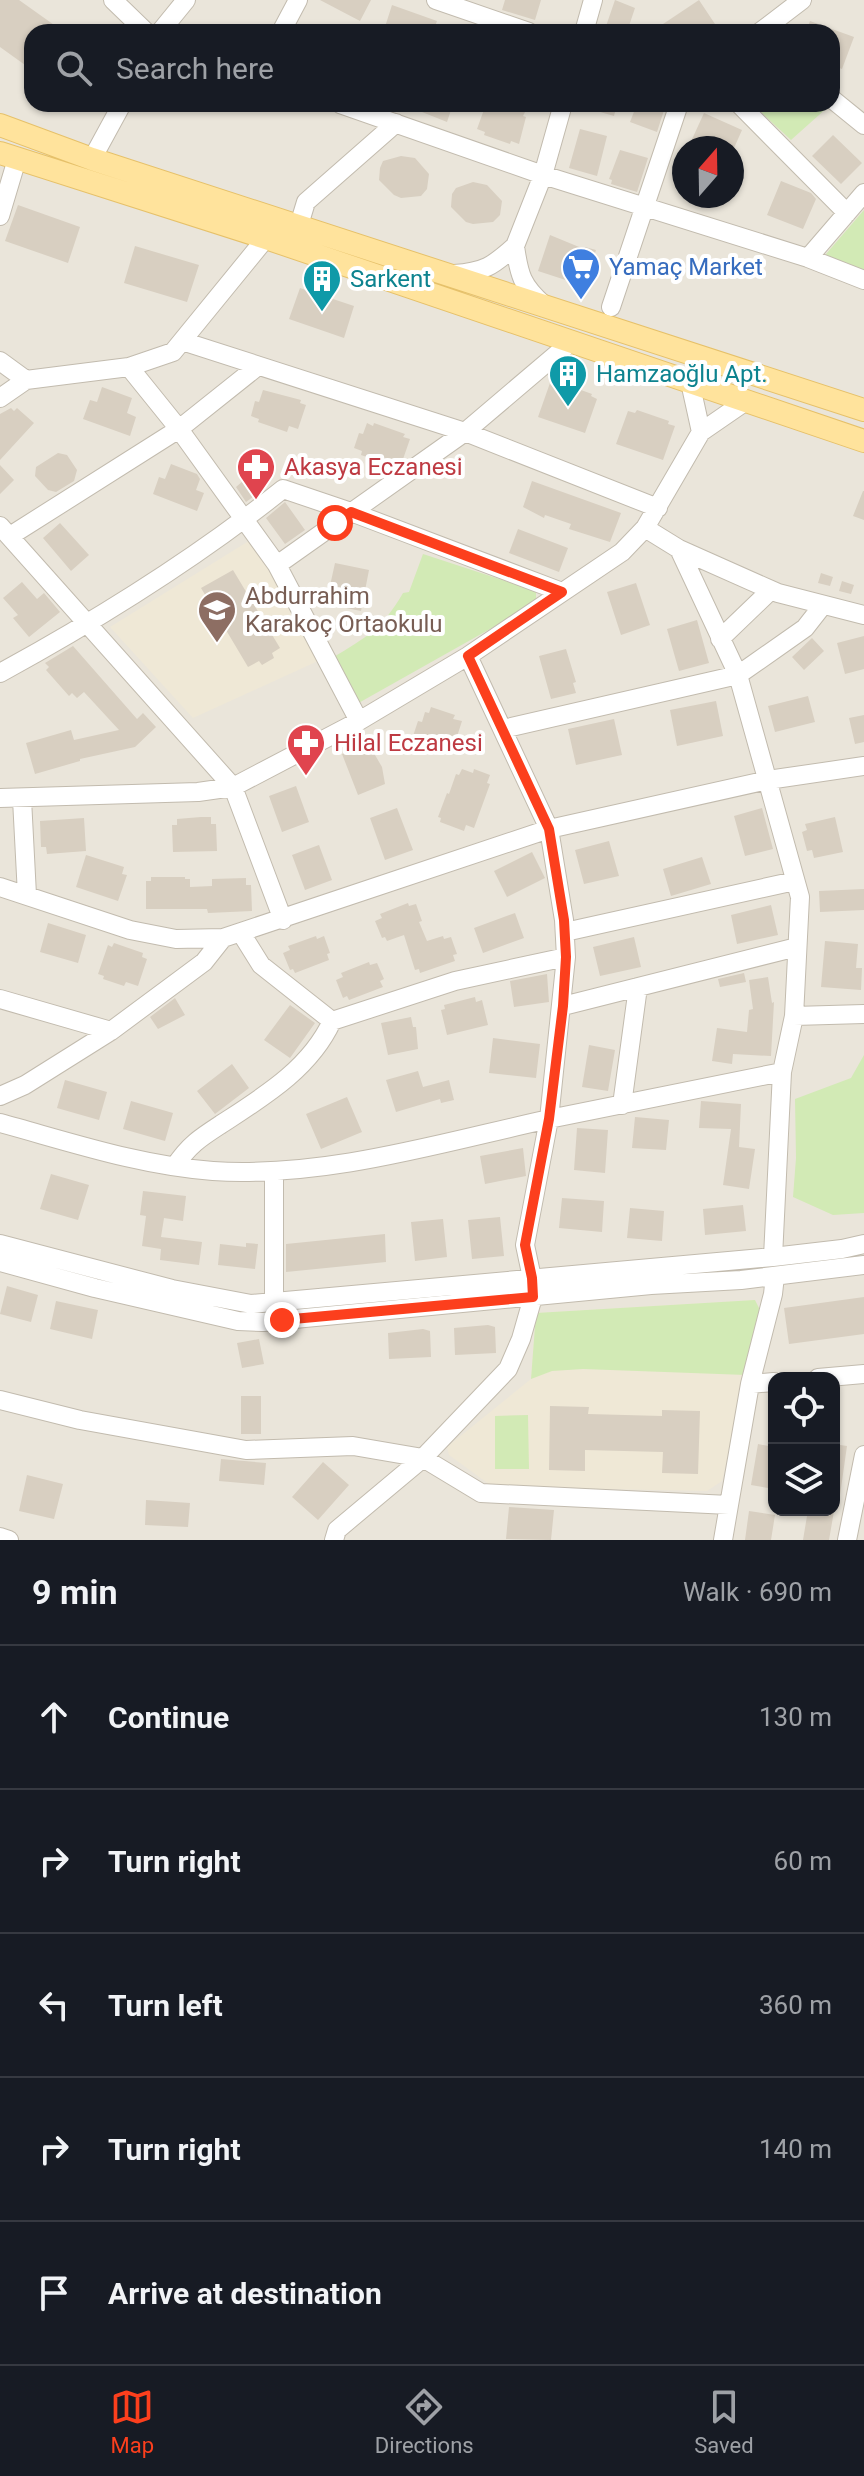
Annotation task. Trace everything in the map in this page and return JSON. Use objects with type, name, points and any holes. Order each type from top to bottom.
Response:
[{"type":"main road","points":[[0,125],[92,159],[864,410]]},
{"type":"main road","points":[[8,156],[266,238],[864,441]]},
{"type":"street","points":[[113,0],[138,24]]},
{"type":"street","points":[[166,24],[186,0]]},
{"type":"street","points":[[285,24],[298,0]]},
{"type":"street","points":[[436,0],[506,24]]},
{"type":"street","points":[[586,24],[593,0]]},
{"type":"street","points":[[770,24],[802,0]]},
{"type":"street","points":[[840,106],[864,125]]},
{"type":"street","points":[[92,159],[118,112]]},
{"type":"street","points":[[364,112],[543,175],[808,258],[864,280]]},
{"type":"street","points":[[447,275],[479,272],[497,262],[515,246],[543,175],[561,112]]},
{"type":"street","points":[[611,307],[676,112]]},
{"type":"street","points":[[747,112],[847,213]]},
{"type":"street","points":[[299,225],[306,202],[396,123]]},
{"type":"street","points":[[0,216],[8,156]]},
{"type":"street","points":[[808,258],[864,193]]},
{"type":"street","points":[[0,398],[26,380],[129,367],[173,352],[266,238]]},
{"type":"street","points":[[515,246],[519,274],[530,293],[546,307]]},
{"type":"street","points":[[182,341],[465,432],[658,508]]},
{"type":"street","points":[[277,565],[465,432],[571,342]]},
{"type":"street","points":[[0,361],[26,380]]},
{"type":"street","points":[[258,366],[179,429],[5,531],[233,787],[283,920]]},
{"type":"street","points":[[129,367],[179,429],[277,565],[359,721]]},
{"type":"street","points":[[690,382],[701,432]]},
{"type":"street","points":[[0,798],[198,792],[233,787],[359,721],[468,656],[622,552],[645,528],[701,432],[746,401]]},
{"type":"street","points":[[0,673],[89,625],[245,519],[283,489],[562,592]]},
{"type":"street","points":[[645,528],[679,549],[771,590],[864,615]]},
{"type":"street","points":[[679,549],[738,675],[800,897],[794,1016],[782,1072],[773,1294],[750,1384],[723,1540]]},
{"type":"street","points":[[720,639],[771,590]]},
{"type":"street","points":[[503,729],[738,675],[805,628],[823,605]]},
{"type":"street","points":[[334,1540],[337,1530],[423,1458],[508,1369],[521,1339],[533,1297],[525,1245],[549,1119],[563,1006],[565,932],[549,829],[468,656]]},
{"type":"street","points":[[0,887],[130,930],[176,939],[232,936],[549,829],[768,780],[864,766]]},
{"type":"street","points":[[22,799],[27,895]]},
{"type":"street","points":[[565,932],[795,881]]},
{"type":"street","points":[[232,936],[261,965],[332,1021]]},
{"type":"street","points":[[0,1096],[25,1085],[111,1031],[204,962],[232,936]]},
{"type":"street","points":[[563,1006],[797,947]]},
{"type":"street","points":[[175,1166],[193,1142],[297,1070],[320,1043],[332,1021],[455,981],[566,957]]},
{"type":"street","points":[[622,1105],[638,987]]},
{"type":"street","points":[[0,999],[111,1031]]},
{"type":"street","points":[[794,1016],[864,1014]]},
{"type":"street","points":[[0,1123],[112,1154],[175,1166],[213,1171],[274,1172],[349,1162],[782,1072]]},
{"type":"street","points":[[274,1172],[274,1301]]},
{"type":"street","points":[[0,1244],[172,1289],[251,1304],[532,1278],[774,1266],[864,1265]]},
{"type":"street","points":[[0,1262],[238,1321],[272,1321],[533,1297],[774,1266],[864,1244]]},
{"type":"street","points":[[840,1376],[864,1374]]},
{"type":"street","points":[[750,1384],[768,1382]]},
{"type":"street","points":[[0,1400],[80,1420],[246,1450],[353,1446],[423,1458],[481,1493],[729,1505]]},
{"type":"street","points":[[847,1540],[864,1455]]},
{"type":"street","points":[[0,1537],[9,1540]]},
{"type":"shaded area","points":[[0,0],[864,0],[864,1540],[0,1540]]},
{"type":"shaded area","name":"Abdurrahim Karakoç Ortaokulu","points":[[252,539],[318,661],[193,718],[110,627]]},
{"type":"shaded area","points":[[755,1300],[761,1312],[722,1481],[707,1491],[493,1487],[449,1455],[447,1447],[531,1379],[536,1313]]},
{"type":"green space","points":[[761,112],[822,112],[791,140]]},
{"type":"green space","points":[[864,210],[864,274],[830,263],[826,254]]},
{"type":"green space","points":[[423,554],[536,591],[536,603],[355,705],[332,658],[373,631],[403,593],[409,592]]},
{"type":"green space","points":[[864,1055],[864,1213],[833,1215],[793,1197],[795,1099],[851,1078]]},
{"type":"green space","points":[[755,1300],[761,1312],[746,1375],[583,1369],[552,1371],[531,1379],[536,1313]]},
{"type":"green space","points":[[528,1415],[529,1469],[495,1469],[495,1416]]},
{"type":"building","points":[[0,0],[19,0],[53,24],[24,24],[24,64],[0,47]]},
{"type":"building","points":[[320,0],[371,0],[360,21]]},
{"type":"building","points":[[505,0],[541,0],[535,20],[502,10]]},
{"type":"building","points":[[615,0],[635,8],[630,24],[607,24]]},
{"type":"building","points":[[699,0],[715,24],[663,24]]},
{"type":"building","points":[[392,5],[437,21],[436,24],[386,24]]},
{"type":"building","points":[[840,32],[854,37],[840,68]]},
{"type":"building","points":[[422,112],[450,112],[447,122]]},
{"type":"building","points":[[483,112],[525,112],[519,144],[484,135],[485,132],[477,129]]},
{"type":"building","points":[[634,112],[663,112],[657,132],[630,122]]},
{"type":"building","points":[[704,113],[742,130],[739,136],[693,136]]},
{"type":"building","points":[[580,129],[607,136],[597,176],[569,168]]},
{"type":"building","points":[[833,135],[862,163],[841,184],[812,156]]},
{"type":"building","points":[[620,150],[648,158],[637,192],[611,184],[612,180],[609,179]]},
{"type":"building","points":[[401,156],[415,158],[429,174],[427,189],[421,196],[401,198],[379,180],[383,161]]},
{"type":"building","points":[[781,181],[811,193],[816,199],[803,229],[767,215]]},
{"type":"building","points":[[473,182],[487,185],[502,201],[500,215],[493,222],[466,222],[451,207],[456,188]]},
{"type":"building","points":[[18,205],[80,227],[68,263],[5,241]]},
{"type":"building","points":[[550,235],[584,249],[596,250],[584,286],[538,271]]},
{"type":"building","points":[[135,246],[199,265],[187,302],[124,283]]},
{"type":"building","name":"Sarkent","points":[[300,288],[354,306],[344,338],[289,319]]},
{"type":"building","name":"Hamzaoğlu Apt.","points":[[559,382],[592,394],[597,399],[585,433],[538,417],[550,383],[558,386]]},
{"type":"building","points":[[102,387],[132,398],[127,413],[136,417],[130,436],[83,419],[90,400],[97,402]]},
{"type":"building","points":[[263,390],[301,400],[300,403],[306,405],[298,429],[289,426],[287,432],[258,422],[259,419],[251,416],[255,401],[259,402]]},
{"type":"building","points":[[11,408],[14,411],[17,408],[34,423],[0,460],[0,414]]},
{"type":"building","name":"Hamzaoğlu Apt.","points":[[637,410],[675,426],[663,460],[616,444],[628,411],[635,413]]},
{"type":"building","points":[[367,423],[405,434],[403,437],[410,439],[402,462],[392,460],[390,465],[361,455],[362,451],[354,448],[359,433],[363,434]]},
{"type":"building","points":[[58,453],[67,455],[77,470],[74,481],[56,492],[48,490],[35,476],[36,467]]},
{"type":"building","points":[[171,464],[197,474],[200,479],[196,490],[204,493],[197,511],[153,494],[159,477],[165,479]]},
{"type":"building","points":[[0,465],[14,480],[0,494]]},
{"type":"building","points":[[244,480],[265,488],[246,502],[236,487]]},
{"type":"building","points":[[532,481],[621,513],[610,542],[569,529],[571,524],[545,515],[544,518],[523,507]]},
{"type":"building","points":[[864,491],[864,520],[853,516]]},
{"type":"building","points":[[285,502],[305,530],[285,544],[266,518]]},
{"type":"building","points":[[60,523],[89,555],[71,571],[43,538]]},
{"type":"building","points":[[518,529],[568,548],[559,572],[509,553]]},
{"type":"building","points":[[335,563],[369,570],[361,611],[326,604]]},
{"type":"building","points":[[233,570],[280,648],[272,653],[274,658],[262,665],[259,661],[248,667],[201,588]]},
{"type":"building","points":[[821,573],[833,577],[830,586],[818,583]]},
{"type":"building","points":[[842,581],[854,585],[851,594],[839,591]]},
{"type":"building","points":[[22,582],[37,599],[44,593],[60,612],[29,637],[13,618],[18,615],[3,598]]},
{"type":"building","points":[[636,583],[650,625],[621,635],[607,592]]},
{"type":"building","points":[[697,620],[709,663],[679,671],[667,629]]},
{"type":"building","points":[[864,636],[864,669],[845,674],[837,643]]},
{"type":"building","points":[[812,638],[824,651],[804,670],[792,657]]},
{"type":"building","points":[[73,646],[137,719],[143,713],[156,727],[135,747],[80,759],[35,774],[26,743],[71,730],[74,740],[119,730],[84,692],[77,698],[72,693],[69,696],[46,670],[49,667],[45,663]]},
{"type":"building","points":[[566,649],[576,682],[573,683],[576,693],[551,699],[539,656]]},
{"type":"building","points":[[808,696],[815,722],[775,732],[768,706]]},
{"type":"building","points":[[716,701],[723,736],[677,746],[670,710]]},
{"type":"building","points":[[431,707],[455,715],[453,719],[462,721],[453,749],[446,747],[445,751],[420,743],[421,739],[413,736],[418,721],[422,722],[425,712],[429,713]]},
{"type":"building","points":[[864,715],[864,742],[855,744],[849,718]]},
{"type":"building","points":[[614,719],[622,755],[576,765],[568,729]]},
{"type":"building","points":[[368,743],[382,767],[385,784],[358,795],[342,754]]},
{"type":"building","points":[[462,769],[473,773],[474,769],[490,775],[487,783],[490,784],[474,828],[466,825],[464,831],[440,822],[441,818],[438,817],[456,774],[459,775]]},
{"type":"building","points":[[296,786],[309,822],[282,832],[269,796]]},
{"type":"building","points":[[397,808],[413,850],[385,860],[370,818]]},
{"type":"building","points":[[762,808],[773,849],[745,856],[734,816]]},
{"type":"building","points":[[211,817],[211,824],[216,824],[217,851],[173,852],[172,825],[177,825],[177,819]]},
{"type":"building","points":[[835,817],[843,852],[814,858],[812,850],[807,851],[802,832],[807,830],[805,824]]},
{"type":"building","points":[[84,818],[86,851],[47,854],[46,847],[41,847],[40,821]]},
{"type":"building","points":[[609,841],[619,876],[584,884],[575,850]]},
{"type":"building","points":[[319,845],[332,880],[305,890],[292,855]]},
{"type":"building","points":[[532,852],[545,878],[507,897],[494,871]]},
{"type":"building","points":[[86,855],[124,867],[122,874],[127,875],[118,901],[76,887]]},
{"type":"building","points":[[702,857],[711,884],[671,896],[663,869]]},
{"type":"building","points":[[151,877],[185,877],[190,879],[190,887],[212,886],[212,879],[246,878],[246,885],[251,885],[252,911],[208,913],[207,909],[146,909],[146,881],[151,881]]},
{"type":"building","points":[[864,889],[864,910],[820,912],[819,891]]},
{"type":"building","points":[[408,903],[409,906],[416,904],[427,941],[451,937],[457,954],[453,955],[455,961],[420,973],[419,969],[415,970],[404,935],[387,941],[385,937],[382,938],[375,921],[382,918],[380,914]]},
{"type":"building","points":[[771,905],[778,935],[737,944],[731,915]]},
{"type":"building","points":[[515,913],[524,938],[483,953],[474,928]]},
{"type":"building","points":[[48,923],[86,935],[78,963],[40,952]]},
{"type":"building","points":[[316,936],[317,939],[324,936],[330,953],[327,954],[329,960],[295,973],[293,969],[290,970],[283,953],[290,950],[288,946]]},
{"type":"building","points":[[634,937],[641,967],[600,976],[593,947]]},
{"type":"building","points":[[825,941],[858,944],[856,968],[862,968],[861,990],[821,987]]},
{"type":"building","points":[[114,943],[143,953],[142,957],[147,959],[138,986],[126,982],[124,986],[103,979],[104,976],[98,974],[108,945],[112,947]]},
{"type":"building","points":[[369,962],[370,965],[377,963],[384,979],[380,981],[383,987],[349,1000],[347,996],[343,998],[336,980],[343,977],[341,973]]},
{"type":"building","points":[[744,973],[746,982],[720,987],[718,979]]},
{"type":"building","points":[[547,974],[549,1002],[514,1007],[510,981]]},
{"type":"building","points":[[768,977],[774,1002],[771,1056],[733,1054],[732,1064],[712,1061],[717,1028],[747,1032],[749,1010],[753,1009],[749,980]]},
{"type":"building","points":[[475,997],[476,1002],[482,1000],[488,1025],[447,1035],[441,1010],[445,1009],[444,1005]]},
{"type":"building","points":[[175,998],[185,1015],[158,1029],[150,1017]]},
{"type":"building","points":[[290,1005],[315,1023],[290,1058],[264,1040]]},
{"type":"building","points":[[411,1017],[413,1027],[416,1027],[418,1049],[388,1055],[381,1023]]},
{"type":"building","points":[[493,1038],[540,1044],[536,1078],[489,1073]]},
{"type":"building","points":[[589,1045],[615,1050],[608,1091],[582,1087]]},
{"type":"building","points":[[232,1064],[249,1088],[215,1114],[197,1091]]},
{"type":"building","points":[[418,1071],[423,1087],[449,1080],[454,1100],[441,1103],[440,1099],[396,1112],[386,1080]]},
{"type":"building","points":[[65,1080],[107,1092],[99,1120],[57,1108]]},
{"type":"building","points":[[347,1097],[362,1132],[321,1149],[306,1114]]},
{"type":"building","points":[[131,1101],[173,1113],[165,1141],[123,1129]]},
{"type":"building","points":[[701,1101],[741,1104],[739,1147],[755,1149],[749,1189],[723,1185],[731,1129],[699,1128]]},
{"type":"building","points":[[635,1117],[669,1120],[666,1150],[632,1148]]},
{"type":"building","points":[[577,1128],[608,1130],[605,1173],[574,1170]]},
{"type":"building","points":[[523,1148],[526,1176],[485,1184],[480,1156]]},
{"type":"building","points":[[51,1174],[89,1185],[78,1220],[40,1209]]},
{"type":"building","points":[[143,1191],[186,1196],[183,1221],[164,1218],[161,1237],[202,1242],[199,1265],[160,1260],[161,1249],[142,1246],[146,1216],[140,1215]]},
{"type":"building","points":[[562,1198],[604,1201],[602,1232],[559,1228]]},
{"type":"building","points":[[743,1205],[746,1231],[705,1235],[703,1209]]},
{"type":"building","points":[[630,1208],[664,1211],[662,1241],[627,1238]]},
{"type":"building","points":[[500,1217],[504,1256],[472,1259],[468,1220]]},
{"type":"building","points":[[443,1219],[447,1257],[415,1261],[411,1222]]},
{"type":"building","points":[[385,1234],[386,1262],[286,1272],[286,1244]]},
{"type":"building","points":[[246,1243],[258,1244],[255,1269],[218,1265],[220,1244],[246,1247]]},
{"type":"building","points":[[7,1286],[38,1295],[31,1322],[0,1314]]},
{"type":"building","points":[[864,1297],[864,1334],[789,1344],[784,1308]]},
{"type":"building","points":[[56,1301],[98,1310],[92,1339],[50,1329]]},
{"type":"building","points":[[495,1327],[496,1353],[455,1355],[454,1328]]},
{"type":"building","points":[[430,1331],[431,1357],[389,1359],[388,1333]]},
{"type":"building","points":[[259,1339],[264,1364],[242,1368],[237,1343]]},
{"type":"building","points":[[241,1396],[261,1396],[261,1434],[241,1434]]},
{"type":"building","points":[[550,1406],[589,1407],[588,1414],[662,1416],[662,1410],[700,1411],[698,1474],[662,1473],[663,1452],[585,1450],[585,1471],[549,1470]]},
{"type":"building","points":[[758,1444],[768,1446],[768,1488],[751,1485]]},
{"type":"building","points":[[840,1445],[847,1446],[840,1495]]},
{"type":"building","points":[[221,1459],[266,1463],[264,1485],[219,1481]]},
{"type":"building","points":[[323,1462],[349,1485],[318,1520],[292,1497]]},
{"type":"building","points":[[27,1475],[63,1484],[54,1519],[19,1511]]},
{"type":"building","points":[[146,1500],[190,1503],[188,1527],[145,1525]]},
{"type":"building","points":[[509,1507],[554,1510],[551,1540],[506,1539]]},
{"type":"building","points":[[749,1511],[775,1516],[771,1540],[745,1540]]},
{"type":"building","points":[[807,1516],[833,1516],[829,1540],[803,1540]]},
{"type":"place","name":"Yamaç Market","points":[[581,301]]},
{"type":"place","name":"Sarkent","points":[[322,313]]},
{"type":"place","name":"Hamzaoğlu Apt.","points":[[568,408]]},
{"type":"place","name":"Akasya Eczanesi","points":[[256,501]]},
{"type":"place","name":"Abdurrahim Karakoç Ortaokulu","points":[[217,644]]},
{"type":"place","name":"Hilal Eczanesi","points":[[306,777]]},
{"type":"route","points":[[282,1320],[533,1297],[525,1245],[549,1119],[563,1006],[566,957],[564,920],[549,829],[468,656],[562,592],[351,512],[335,523]]}]
